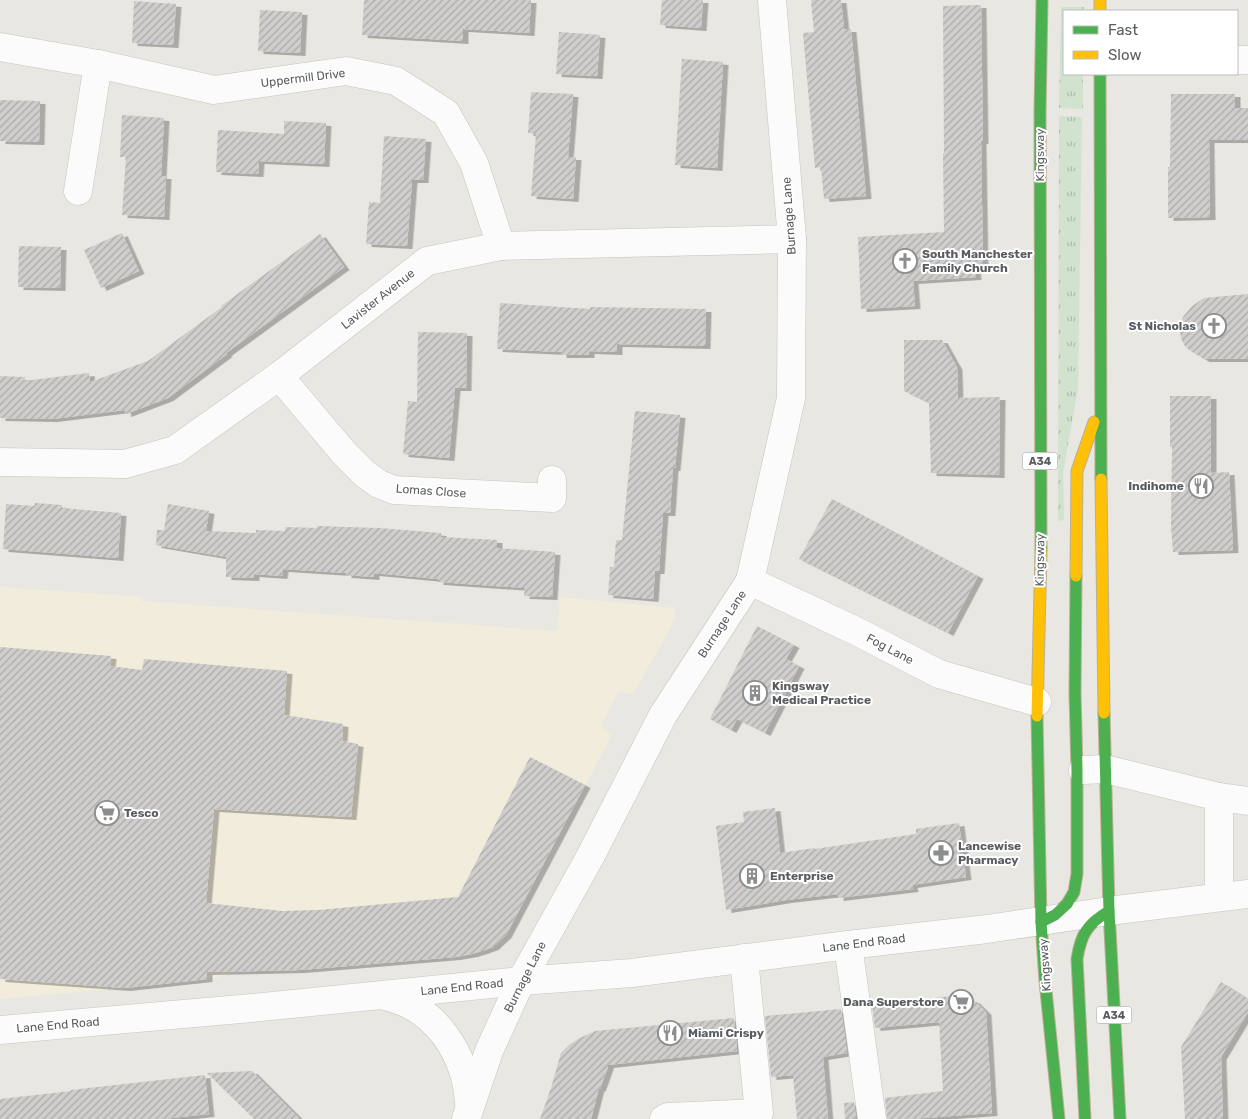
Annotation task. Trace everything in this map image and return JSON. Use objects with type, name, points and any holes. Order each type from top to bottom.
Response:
[{"type":"highway","name":"Kingsway","points":[[1042,0],[1040,112],[1045,535],[1036,702],[1041,922],[1058,1119]]},
{"type":"highway","name":"A34","points":[[1100,75],[1101,534],[1105,769],[1109,911],[1120,1119]]},
{"type":"highway","points":[[1041,922],[1055,915],[1067,904],[1074,892],[1077,874],[1077,770],[1072,535],[1077,471],[1102,400]]},
{"type":"highway","points":[[1085,1119],[1077,959],[1083,932],[1099,916],[1109,911]]},
{"type":"street","name":"Burnage Lane","points":[[467,1113],[489,1051],[521,981],[590,857],[663,715],[750,581],[791,398],[792,239],[772,0]]},
{"type":"street","name":"Uppermill Drive","points":[[0,47],[98,64],[214,90],[346,71],[396,81],[446,114],[474,163],[501,246]]},
{"type":"street","points":[[78,191],[98,64]]},
{"type":"street","name":"Lavister Avenue","points":[[0,462],[125,464],[175,450],[279,376],[427,261],[501,246],[792,239]]},
{"type":"street","name":"Lomas Close","points":[[279,376],[344,454],[365,474],[379,484],[394,490],[552,498],[552,480]]},
{"type":"street","name":"Fog Lane","points":[[750,581],[858,632],[939,674],[1036,702]]},
{"type":"street","points":[[1077,770],[1105,769],[1219,797],[1248,801]]},
{"type":"street","points":[[1219,797],[1219,896]]},
{"type":"street","points":[[1041,922],[1219,896],[1248,894]]},
{"type":"street","name":"Lane End Road","points":[[0,1030],[521,981],[626,974],[1041,922]]},
{"type":"street","points":[[848,945],[872,1119]]},
{"type":"street","points":[[664,1119],[668,1117],[759,1116],[744,958]]},
{"type":"street","name":"Burnage Lane","points":[[382,995],[408,1003],[433,1021],[445,1035],[460,1060],[465,1074],[468,1090],[467,1113]]},
{"type":"shaded area","points":[[0,587],[141,597],[141,601],[557,631],[560,597],[674,608],[676,618],[633,694],[619,691],[601,725],[612,735],[506,935],[493,947],[455,957],[300,970],[239,971],[209,980],[0,999]]},
{"type":"green space","points":[[1061,7],[1084,7],[1084,10],[1063,10],[1063,75],[1083,75],[1083,109],[1059,108]]},
{"type":"green space","points":[[1059,116],[1082,117],[1078,389],[1063,473],[1064,520],[1058,521]]},
{"type":"building","points":[[364,0],[531,0],[529,33],[463,29],[463,41],[362,35]]},
{"type":"building","points":[[662,0],[703,0],[701,28],[660,25]]},
{"type":"building","points":[[811,0],[841,0],[844,29],[851,29],[866,196],[824,199],[821,167],[815,168],[803,33],[814,32]]},
{"type":"building","points":[[134,1],[176,4],[173,45],[132,43]]},
{"type":"building","points":[[981,5],[983,265],[975,265],[976,277],[913,281],[915,306],[861,309],[858,237],[944,232],[943,6]]},
{"type":"building","points":[[260,10],[302,12],[300,53],[258,51]]},
{"type":"building","points":[[559,32],[600,35],[597,76],[556,74]]},
{"type":"building","points":[[682,59],[723,62],[717,168],[675,165]]},
{"type":"building","points":[[531,92],[573,94],[568,157],[576,157],[573,199],[531,196],[536,134],[528,133]]},
{"type":"building","points":[[1171,94],[1235,94],[1235,108],[1248,108],[1248,140],[1209,140],[1210,217],[1168,218]]},
{"type":"building","points":[[0,100],[40,101],[39,142],[0,141]]},
{"type":"building","points":[[122,115],[164,118],[161,176],[166,176],[164,217],[122,215],[126,157],[120,157]]},
{"type":"building","points":[[284,121],[326,123],[324,164],[259,161],[258,174],[216,172],[218,130],[284,134]]},
{"type":"building","points":[[384,136],[426,139],[423,180],[412,180],[407,246],[366,244],[369,202],[380,203]]},
{"type":"building","points":[[122,233],[139,271],[101,288],[84,250]]},
{"type":"building","points":[[320,234],[344,267],[168,398],[126,414],[125,410],[52,419],[0,418],[0,376],[25,377],[24,381],[89,373],[90,382],[148,361]]},
{"type":"building","points":[[19,246],[61,247],[60,288],[18,287]]},
{"type":"building","name":"St Nicholas","points":[[1248,294],[1248,359],[1204,359],[1185,346],[1179,329],[1183,317],[1192,306],[1204,298]]},
{"type":"building","points":[[500,303],[590,309],[590,307],[706,309],[705,346],[617,344],[617,352],[589,351],[589,355],[561,355],[561,352],[497,349]]},
{"type":"building","points":[[418,332],[467,333],[466,388],[455,388],[449,458],[403,454],[408,401],[417,402]]},
{"type":"building","points":[[904,340],[942,340],[957,367],[958,398],[1000,397],[999,475],[931,473],[929,403],[904,391]]},
{"type":"building","points":[[1170,396],[1211,396],[1211,473],[1229,472],[1233,550],[1173,552]]},
{"type":"building","points":[[635,411],[680,415],[675,468],[673,468],[670,513],[663,513],[659,571],[655,571],[653,599],[608,595],[610,567],[614,567],[616,540],[622,540]]},
{"type":"building","points":[[832,499],[978,576],[948,633],[799,559]]},
{"type":"building","points":[[35,503],[62,505],[62,508],[121,513],[118,558],[3,549],[6,504],[34,506]]},
{"type":"building","points":[[168,504],[209,511],[206,531],[256,533],[256,530],[285,531],[285,527],[317,528],[317,526],[379,528],[441,533],[441,537],[497,540],[497,548],[555,552],[552,597],[524,596],[525,588],[438,582],[438,579],[374,573],[374,577],[346,575],[346,573],[283,569],[282,576],[254,574],[254,578],[226,577],[226,557],[156,545],[157,530],[164,530]]},
{"type":"building","name":"Kingsway Medical Practice","points":[[757,626],[794,645],[786,659],[799,666],[765,733],[737,719],[731,730],[710,719]]},
{"type":"building","name":"Tesco","points":[[0,647],[111,656],[110,666],[142,670],[144,659],[287,671],[284,715],[343,724],[342,741],[358,744],[351,817],[214,809],[206,903],[282,911],[319,910],[458,897],[530,757],[585,785],[506,935],[493,947],[482,951],[455,957],[300,970],[207,972],[207,979],[125,988],[0,979]]},
{"type":"building","points":[[775,808],[780,853],[916,834],[916,829],[959,823],[966,877],[912,885],[913,889],[838,898],[838,894],[726,910],[716,826],[744,822],[743,812]]},
{"type":"building","points":[[1221,982],[1248,999],[1248,1012],[1221,1057],[1223,1119],[1185,1119],[1181,1047]]},
{"type":"building","points":[[962,995],[975,1001],[986,1012],[992,1113],[924,1119],[887,1119],[885,1098],[943,1091],[939,1022],[875,1028],[872,1005]]},
{"type":"building","points":[[841,1009],[847,1053],[823,1057],[828,1119],[797,1119],[793,1075],[771,1077],[765,1016]]},
{"type":"building","points":[[734,1018],[737,1051],[608,1065],[599,1088],[591,1119],[540,1119],[561,1053],[578,1039],[595,1031]]},
{"type":"building","points":[[252,1071],[300,1119],[254,1119],[207,1073]]},
{"type":"building","points":[[205,1075],[209,1114],[162,1119],[0,1119],[0,1099]]},
{"type":"building","points":[[854,1102],[856,1119],[845,1119],[844,1103]]},
{"type":"traffic: fast","points":[[1041,550],[1040,112],[1042,0]]},
{"type":"traffic: fast","points":[[1100,75],[1101,479]]},
{"type":"traffic: fast","points":[[1041,922],[1055,915],[1067,904],[1074,892],[1077,874],[1076,576]]},
{"type":"traffic: fast","points":[[1104,713],[1109,911],[1120,1119]]},
{"type":"traffic: fast","points":[[1037,716],[1041,922],[1059,1119]]},
{"type":"traffic: fast","points":[[1085,1119],[1077,959],[1086,931],[1095,920],[1109,911]]},
{"type":"traffic: slow","points":[[1100,0],[1100,10]]},
{"type":"traffic: slow","points":[[1076,576],[1077,471],[1094,422]]},
{"type":"traffic: slow","points":[[1101,479],[1104,713]]},
{"type":"traffic: slow","points":[[1037,716],[1041,550]]},
{"type":"place","name":"South Manchester Family Church","points":[[905,261]]},
{"type":"place","name":"St Nicholas","points":[[1214,326]]},
{"type":"place","name":"Indihome","points":[[1201,486]]},
{"type":"place","name":"Kingsway Medical Practice","points":[[755,693]]},
{"type":"place","name":"Tesco","points":[[107,813]]},
{"type":"place","name":"Lancewise Pharmacy","points":[[941,853]]},
{"type":"place","name":"Enterprise","points":[[752,876]]},
{"type":"place","name":"Dana Superstore","points":[[961,1002]]},
{"type":"place","name":"Miami Crispy","points":[[670,1033]]}]
